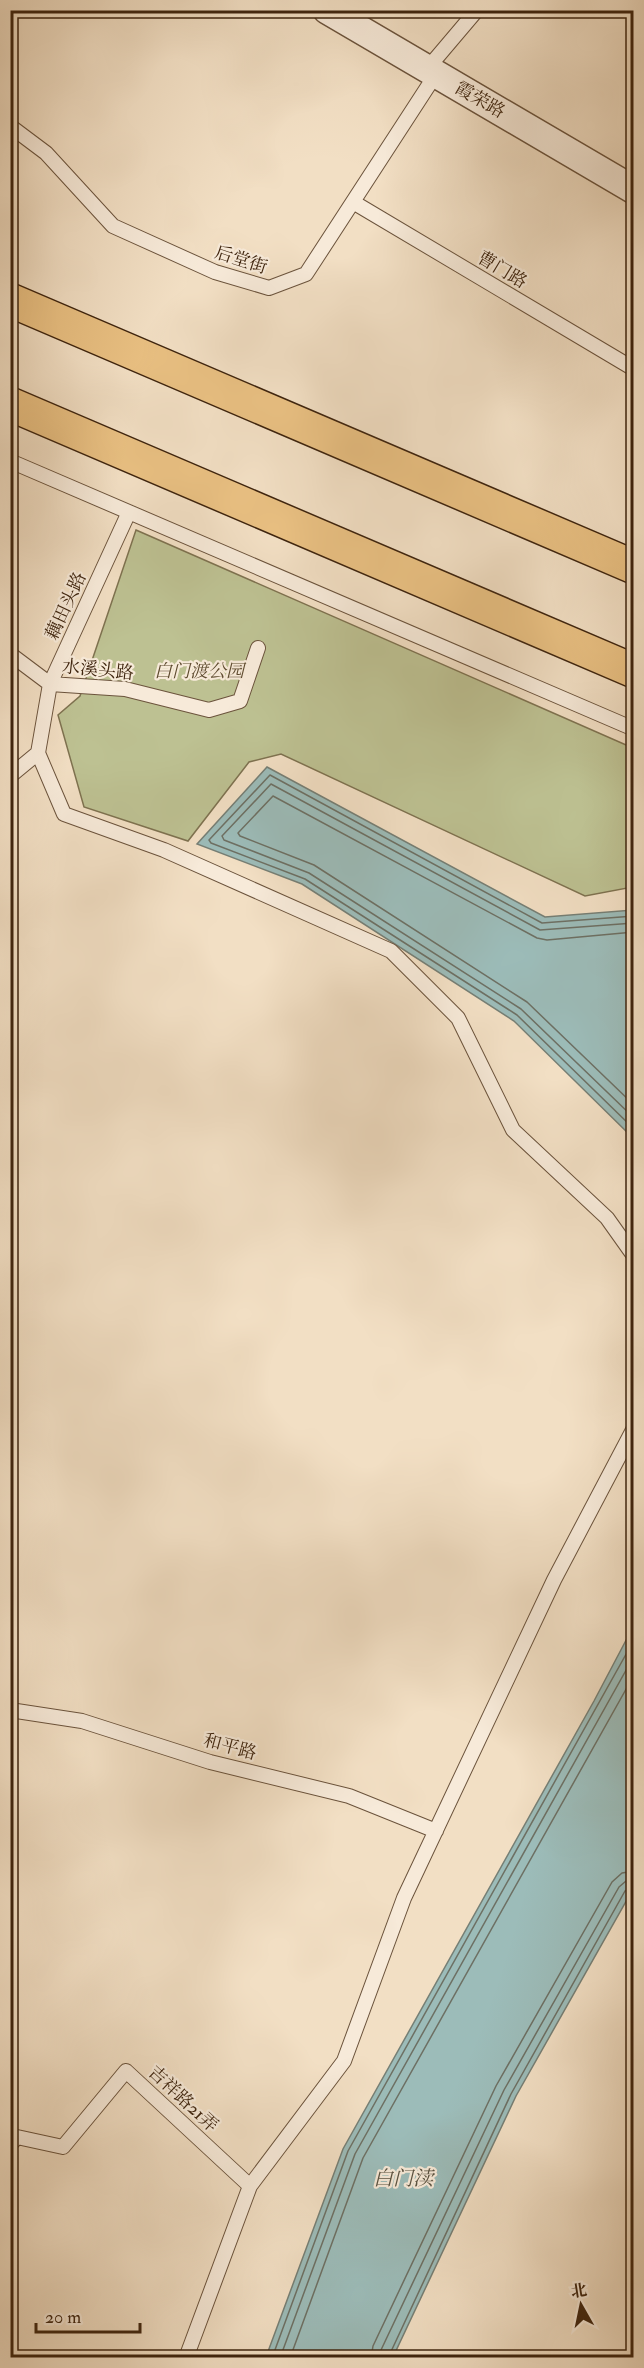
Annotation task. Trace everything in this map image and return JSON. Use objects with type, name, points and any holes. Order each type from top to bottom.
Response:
[{"type":"highway","points":[[10,300],[633,567]]},
{"type":"highway","points":[[10,404],[633,672]]},
{"type":"street","name":"霞荣路","points":[[331,11],[633,190]]},
{"type":"lane","name":"后堂街","points":[[10,126],[46,153],[113,226],[215,272],[269,288],[306,274],[353,202],[431,71],[477,10]]},
{"type":"lane","name":"曹门路","points":[[353,202],[633,369]]},
{"type":"lane","points":[[10,461],[633,729]]},
{"type":"lane","name":"藕田头路","points":[[38,753],[50,684],[129,512]]},
{"type":"lane","name":"水溪头路","points":[[10,654],[50,684],[125,689],[208,710],[240,701],[258,648]]},
{"type":"lane","points":[[10,776],[38,753],[64,814],[164,850],[391,951],[458,1018],[513,1130],[607,1218],[633,1256]]},
{"type":"lane","points":[[186,2358],[250,2186],[344,2061],[404,1898],[554,1580],[633,1428]]},
{"type":"lane","name":"和平路","points":[[10,1710],[82,1721],[210,1762],[349,1796],[436,1831]]},
{"type":"lane","name":"吉祥路21弄","points":[[13,2138],[63,2147],[126,2071],[250,2186]]},
{"type":"green space","name":"白门渡公园","points":[[136,530],[633,748],[633,887],[585,896],[281,754],[249,762],[188,841],[84,807],[58,715],[80,696]]},
{"type":"water","points":[[267,767],[545,917],[633,910],[633,1138],[514,1021],[302,884],[197,844]]},
{"type":"water","name":"白门渎","points":[[633,1627],[633,1889],[516,2096],[393,2357],[266,2357],[343,2149],[594,1701]]}]
